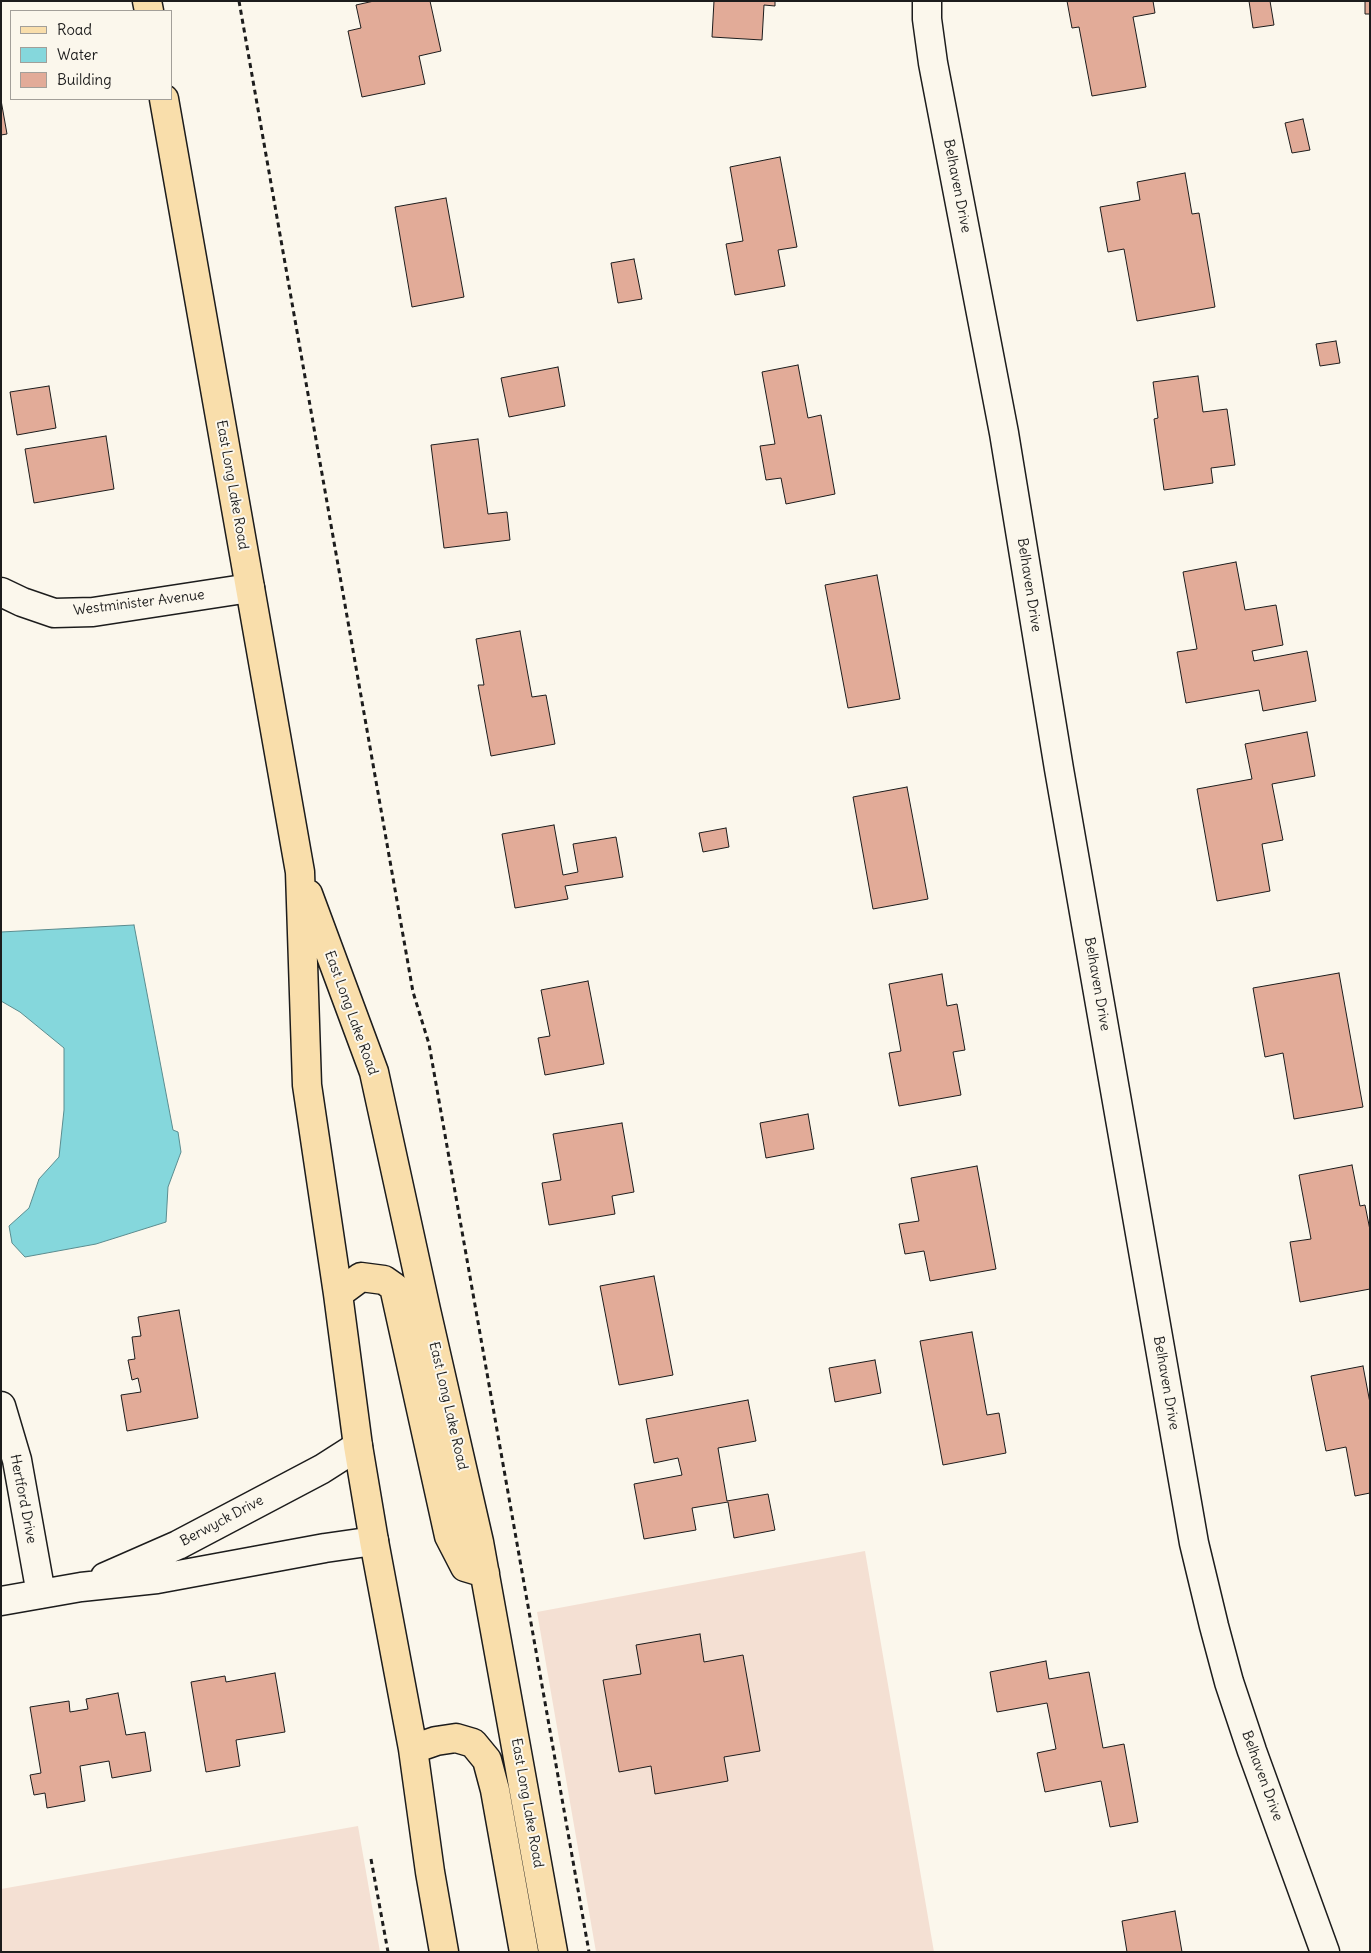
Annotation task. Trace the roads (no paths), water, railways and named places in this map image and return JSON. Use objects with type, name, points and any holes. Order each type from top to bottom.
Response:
[{"type":"main road","name":"East Long Lake Road","points":[[164,100],[300,872],[307,1085],[358,1446],[374,1541],[414,1749],[430,1872],[444,1952]]},
{"type":"main road","name":"East Long Lake Road","points":[[300,872],[374,1072],[479,1542],[553,1952]]},
{"type":"main road","points":[[338,1294],[362,1277],[384,1280],[394,1287],[448,1536],[465,1568],[485,1573]]},
{"type":"main road","points":[[414,1749],[436,1741],[456,1738],[473,1742],[487,1760],[495,1790],[524,1952]]},
{"type":"street","name":"Belhaven Drive","points":[[927,1],[927,19],[933,63],[1004,433],[1059,768],[1194,1542],[1229,1682],[1252,1751],[1326,1952]]},
{"type":"street","name":"Westminister Avenue","points":[[1,592],[22,602],[54,613],[93,612],[250,588]]},
{"type":"street","name":"Hertford Drive","points":[[1,1406],[17,1460],[41,1594]]},
{"type":"street","name":"Berwyck Drive","points":[[81,1587],[178,1545],[322,1469],[358,1446]]},
{"type":"street","name":"Berwyck Drive","points":[[1,1601],[81,1587],[157,1579],[325,1548],[374,1541]]},
{"type":"water","points":[[134,925],[173,1130],[178,1132],[181,1152],[168,1187],[166,1222],[96,1244],[25,1257],[12,1243],[9,1226],[29,1208],[39,1179],[59,1157],[64,1110],[64,1048],[20,1012],[1,1001],[1,932]]}]
